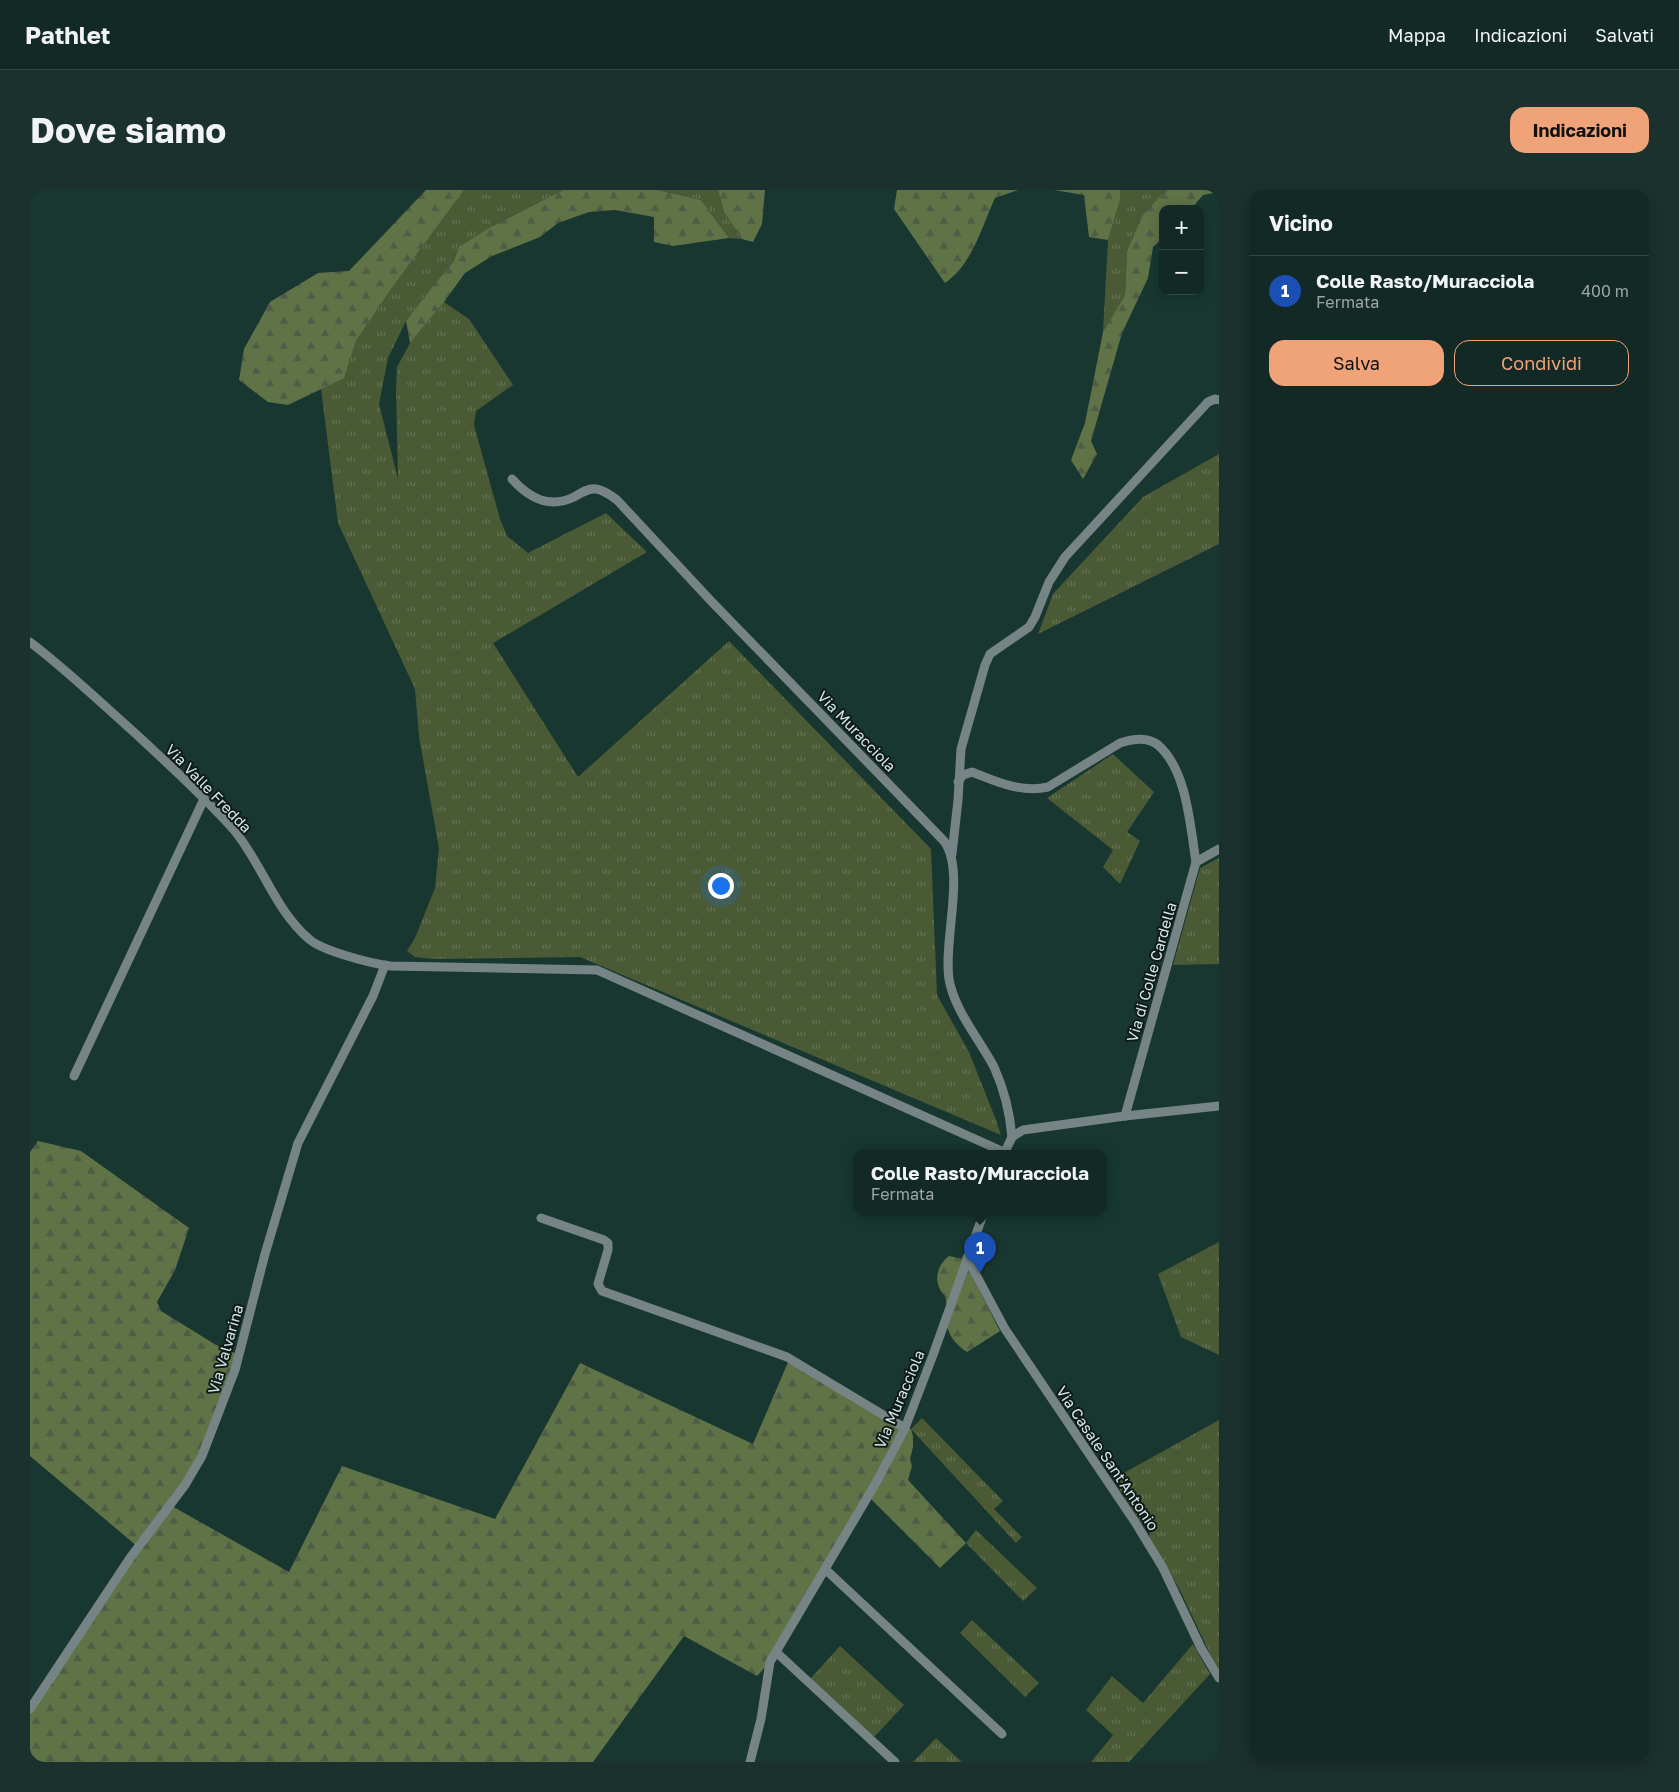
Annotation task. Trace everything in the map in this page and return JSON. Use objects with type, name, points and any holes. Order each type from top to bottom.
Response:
[{"type":"street","points":[[951,856],[958,800],[961,749],[985,664],[990,654],[1029,627],[1049,582],[1065,557],[1208,402],[1215,399],[1219,400]]},
{"type":"street","name":"Via Muracciola","points":[[512,479],[529,495],[545,502],[560,502],[592,489],[602,491],[617,500],[718,608],[949,847],[953,878],[948,951],[949,980],[963,1013],[995,1069],[1006,1101],[1012,1137]]},
{"type":"street","name":"Via Valle Fredda","points":[[30,642],[70,674],[204,799],[240,838],[258,864],[286,913],[309,940],[319,946],[385,965],[597,970],[997,1150]]},
{"type":"street","points":[[958,782],[963,775],[972,772],[1007,786],[1039,789],[1048,787],[1120,743],[1133,739],[1146,740],[1157,744],[1178,772],[1188,812],[1196,862],[1219,849]]},
{"type":"street","points":[[74,1076],[204,799]]},
{"type":"street","name":"Via di Colle Cardella","points":[[1125,1116],[1196,862]]},
{"type":"street","name":"Via Valvarina","points":[[30,1709],[127,1563],[182,1489],[202,1456],[233,1378],[265,1254],[296,1146],[373,996],[385,965]]},
{"type":"street","points":[[1006,1150],[1012,1137],[1023,1130],[1219,1106]]},
{"type":"street","name":"Via Muracciola","points":[[750,1762],[761,1719],[770,1662],[877,1481],[905,1428],[983,1215]]},
{"type":"street","points":[[541,1218],[606,1242],[608,1248],[598,1284],[602,1292],[787,1357],[905,1428]]},
{"type":"street","name":"Via Casale Sant'Antonio","points":[[967,1258],[1005,1329],[1135,1522],[1163,1568],[1201,1648],[1219,1678]]},
{"type":"street","points":[[825,1569],[1002,1734]]},
{"type":"street","points":[[776,1652],[896,1762]]},
{"type":"green space","points":[[426,190],[464,190],[389,292],[356,341],[344,378],[288,405],[268,402],[239,380],[244,349],[270,302],[318,273],[349,271]]},
{"type":"green space","points":[[464,190],[563,190],[487,229],[459,247],[454,261],[406,321],[388,358],[379,404],[398,479],[397,367],[410,343],[444,302],[469,319],[513,385],[476,411],[474,425],[500,519],[507,536],[528,553],[606,513],[647,552],[493,643],[578,777],[729,641],[931,849],[937,995],[969,1052],[1001,1135],[580,957],[433,959],[415,957],[407,951],[415,938],[435,888],[439,848],[419,737],[415,689],[338,523],[321,389],[344,377],[356,341],[389,292]]},
{"type":"green space","points":[[563,190],[658,190],[701,200],[729,238],[673,246],[654,242],[654,217],[615,210],[589,212],[558,223],[540,237],[492,256],[465,273],[410,343],[406,321],[454,261],[459,247],[487,229]]},
{"type":"green space","points":[[658,190],[718,190],[724,212],[742,239],[729,238],[701,200]]},
{"type":"green space","points":[[718,190],[765,190],[762,224],[753,242],[742,239],[724,212]]},
{"type":"green space","points":[[897,190],[1018,190],[995,198],[969,256],[945,283],[894,209]]},
{"type":"green space","points":[[1054,190],[1120,190],[1120,200],[1108,240],[1089,237],[1084,195]]},
{"type":"green space","points":[[1120,190],[1170,190],[1162,194],[1142,216],[1127,251],[1125,295],[1103,332],[1108,240],[1120,200]]},
{"type":"green space","points":[[1169,190],[1219,190],[1219,192],[1203,195],[1194,205],[1159,205],[1159,242],[1153,247],[1148,278],[1122,333],[1091,441],[1097,454],[1083,479],[1071,460],[1085,423],[1103,332],[1125,295],[1127,251],[1142,216],[1162,194]]},
{"type":"green space","points":[[1219,454],[1219,544],[1038,634],[1053,594],[1143,497]]},
{"type":"green space","points":[[1113,754],[1154,792],[1127,832],[1140,841],[1120,884],[1103,867],[1113,850],[1047,798]]},
{"type":"green space","points":[[1219,858],[1219,964],[1173,965],[1200,868]]},
{"type":"green space","points":[[38,1141],[81,1151],[189,1228],[175,1270],[157,1302],[161,1311],[216,1345],[239,1355],[202,1456],[170,1505],[289,1572],[342,1466],[495,1519],[580,1363],[753,1444],[789,1360],[905,1428],[911,1429],[913,1447],[910,1459],[912,1466],[908,1480],[966,1543],[940,1568],[868,1496],[770,1662],[757,1676],[684,1636],[593,1762],[32,1762],[30,1760],[30,1709],[138,1547],[30,1456],[30,1152]]},
{"type":"green space","points":[[1219,1242],[1219,1355],[1181,1337],[1158,1274]]},
{"type":"green space","points":[[949,1256],[963,1259],[1000,1331],[967,1352],[951,1336],[946,1319],[946,1299],[937,1278],[943,1262]]},
{"type":"green space","points":[[922,1418],[1003,1501],[994,1509],[1022,1537],[1016,1543],[911,1429]]},
{"type":"green space","points":[[1219,1420],[1219,1669],[1180,1590],[1149,1537],[1152,1524],[1146,1521],[1142,1524],[1113,1479]]},
{"type":"green space","points":[[976,1530],[1037,1588],[1023,1601],[966,1543]]},
{"type":"green space","points":[[972,1620],[1039,1683],[1025,1697],[960,1633]]},
{"type":"green space","points":[[1193,1644],[1210,1674],[1129,1762],[1091,1762],[1113,1735],[1086,1710],[1112,1676],[1143,1703]]},
{"type":"green space","points":[[840,1646],[904,1705],[874,1737],[810,1679]]},
{"type":"green space","points":[[936,1738],[962,1762],[913,1762]]},
{"type":"place","name":"Colle Rasto/Muracciola","points":[[980,1273]]}]
